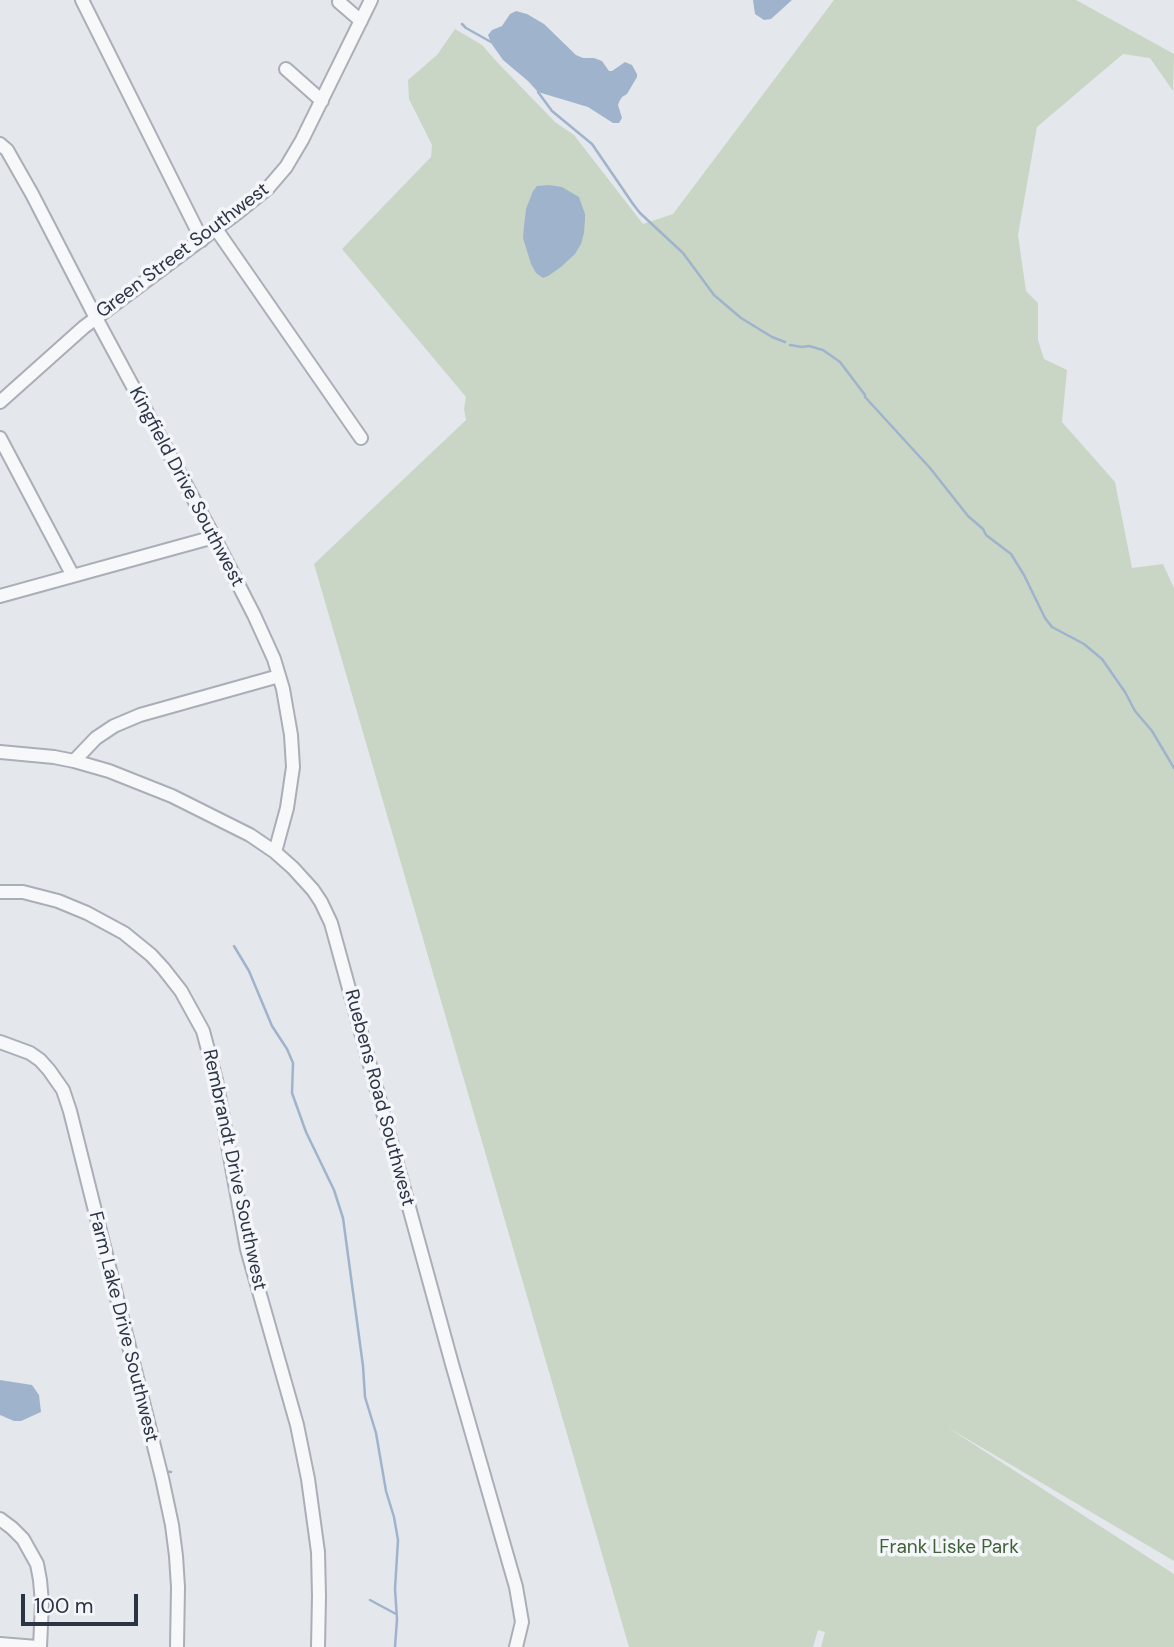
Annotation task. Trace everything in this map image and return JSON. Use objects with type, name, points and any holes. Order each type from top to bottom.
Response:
[{"type":"street","points":[[82,0],[202,240]]},
{"type":"street","name":"Green Street Southwest","points":[[0,402],[96,318],[256,199],[277,178],[302,140],[371,0]]},
{"type":"street","points":[[339,2],[361,21]]},
{"type":"street","points":[[286,69],[322,101]]},
{"type":"street","name":"Kingfield Drive Southwest","points":[[0,144],[32,194],[264,635],[283,689],[293,767],[287,807],[275,852]]},
{"type":"street","points":[[216,229],[361,438]]},
{"type":"street","points":[[0,438],[74,576]]},
{"type":"street","points":[[0,596],[214,537]]},
{"type":"street","points":[[74,761],[96,738],[132,718],[279,677]]},
{"type":"street","name":"Ruebens Road Southwest","points":[[0,752],[74,761],[109,771],[172,796],[250,835],[275,852],[313,890],[326,912],[516,1587],[522,1622],[516,1647]]},
{"type":"street","name":"Rembrandt Drive Southwest","points":[[0,892],[23,892],[58,901],[124,933],[163,968],[181,991],[203,1031],[216,1080],[247,1249],[306,1466],[320,1596],[318,1647]]},
{"type":"street","name":"Farm Lake Drive Southwest","points":[[0,1042],[30,1053],[40,1060],[63,1090],[70,1111],[172,1525],[178,1587],[177,1647]]},
{"type":"street","points":[[0,1519],[23,1539],[37,1564],[42,1603],[39,1647],[0,1644]]},
{"type":"green space","name":"Frank Liske Park","points":[[834,0],[1076,0],[1174,54],[1173,91],[1150,58],[1123,54],[1037,127],[1018,235],[1026,291],[1038,303],[1038,340],[1044,359],[1067,370],[1062,422],[1115,482],[1132,568],[1163,564],[1174,588],[1174,1561],[947,1427],[1174,1574],[1174,1647],[821,1647],[825,1632],[818,1630],[813,1647],[629,1647],[314,564],[466,420],[466,397],[342,249],[431,157],[432,145],[409,99],[408,80],[437,55],[455,29],[482,45],[555,122],[574,135],[643,224],[673,214]]},
{"type":"water","points":[[753,0],[792,0],[771,19],[764,20],[755,14]]},
{"type":"water","points":[[516,11],[544,24],[576,55],[602,61],[609,71],[625,62],[632,65],[637,77],[619,102],[622,118],[619,123],[613,123],[588,107],[538,92],[503,60],[488,35],[502,26],[510,14]]},
{"type":"water","points":[[537,186],[562,187],[579,197],[585,220],[581,244],[575,254],[543,278],[531,264],[523,238],[526,209],[533,191]]},
{"type":"water","points":[[0,1380],[32,1385],[39,1395],[41,1412],[21,1421],[0,1415]]},
{"type":"waterway","points":[[462,24],[491,42]]},
{"type":"waterway","points":[[538,92],[552,111],[592,144],[640,213],[683,253],[714,295],[741,318],[785,342]]},
{"type":"waterway","points":[[790,345],[823,350],[840,362],[865,397],[930,468],[968,516],[986,535],[1011,554],[1052,627],[1084,644],[1102,659],[1174,768]]},
{"type":"waterway","points":[[234,946],[249,971],[272,1026],[293,1063],[292,1093],[306,1132],[334,1190],[343,1218],[365,1397],[376,1433],[398,1540],[395,1647]]},
{"type":"waterway","points":[[164,1471],[171,1472]]},
{"type":"waterway","points":[[370,1600],[396,1614]]}]
